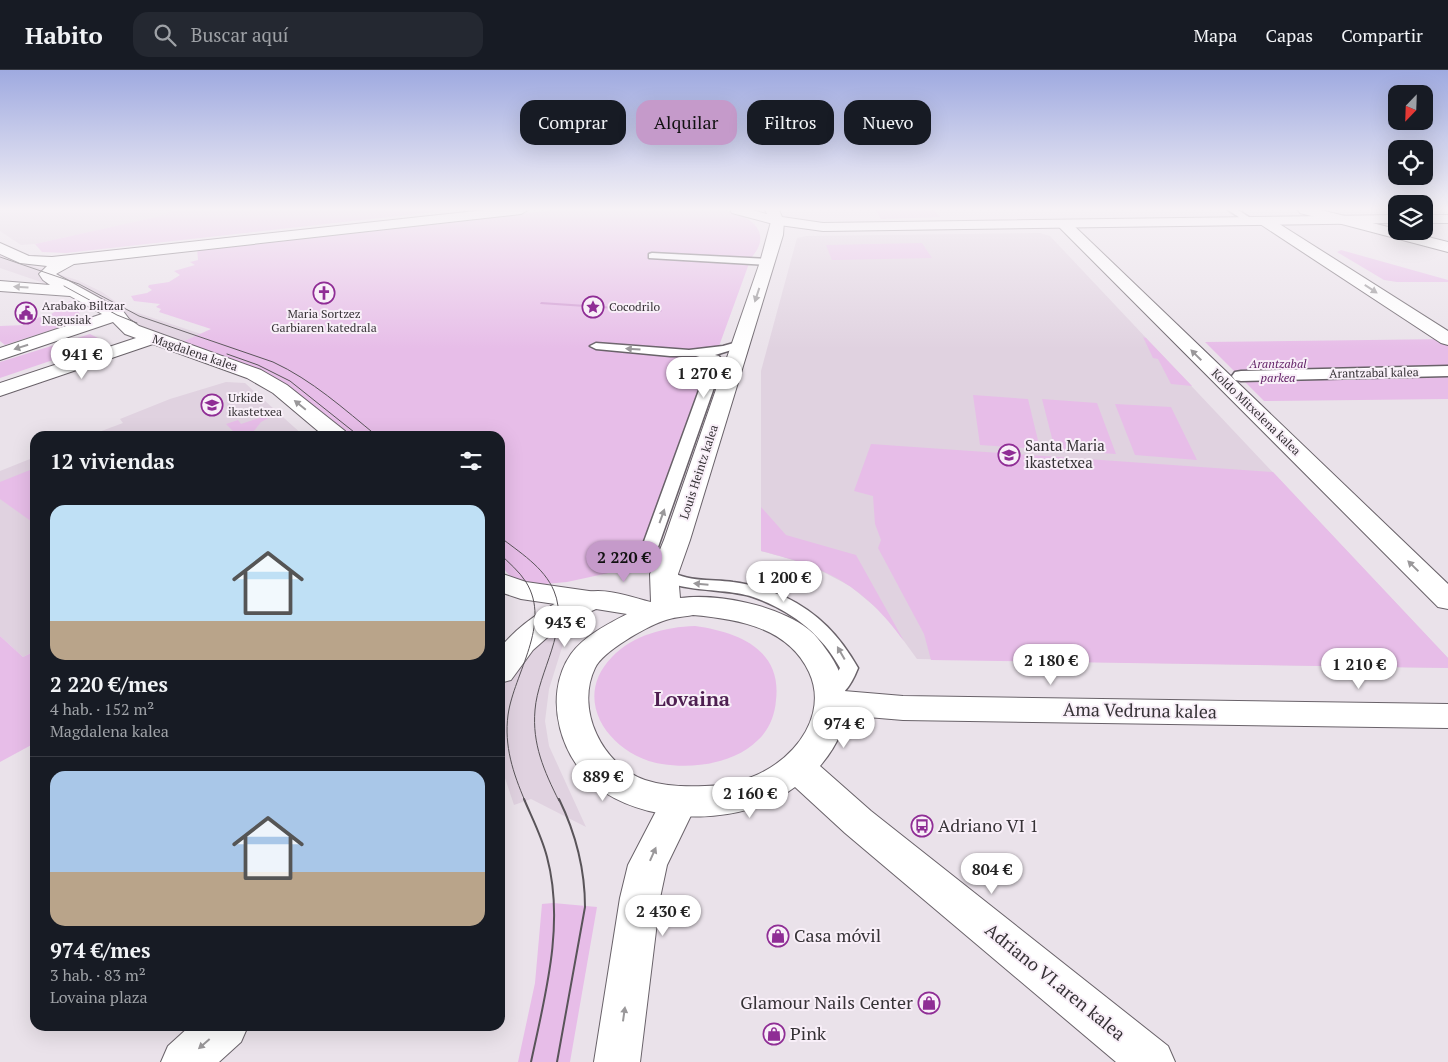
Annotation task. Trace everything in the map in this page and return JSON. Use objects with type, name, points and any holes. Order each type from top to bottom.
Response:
[{"type":"street","points":[[18,256],[26,260],[52,262],[112,256]]},
{"type":"street","name":"Louis Heintz kalea","points":[[659,610],[664,574],[677,540],[770,256]]},
{"type":"street","name":"Koldo Mitxelena kalea","points":[[1097,256],[1448,600]]},
{"type":"street","points":[[1315,256],[1448,339]]},
{"type":"street","name":"Magdalena kalea","points":[[71,261],[56,267],[47,274],[49,277],[117,315],[122,323],[132,330],[254,374],[280,389],[331,431]]},
{"type":"street","points":[[0,286],[77,291]]},
{"type":"street","points":[[0,354],[117,315]]},
{"type":"street","points":[[0,390],[153,338]]},
{"type":"street","name":"Arantzabal kalea","points":[[1241,376],[1448,371]]},
{"type":"street","points":[[505,584],[538,594],[604,601],[659,610],[693,606],[720,607],[753,614],[783,627],[807,645],[824,668],[831,697],[828,725],[817,748],[798,768],[765,788],[732,798],[724,800],[680,801],[631,790],[609,777],[593,760],[578,732],[572,712],[573,684],[580,664],[596,648],[659,610]]},
{"type":"street","points":[[505,665],[534,630],[589,600]]},
{"type":"street","name":"Ama Vedruna kalea","points":[[831,697],[903,708],[1448,716]]},
{"type":"street","name":"Adriano VI.aren kalea","points":[[798,768],[858,822],[1152,1062]]},
{"type":"street","points":[[617,1062],[640,898],[648,866],[680,801]]},
{"type":"street","points":[[184,1062],[219,1031]]},
{"type":"lane","points":[[658,256],[768,262]]},
{"type":"lane","points":[[700,354],[728,350],[741,344]]},
{"type":"lane","points":[[596,346],[700,354],[715,358],[718,362],[650,547],[649,555],[652,563],[664,574],[690,583],[734,587],[762,594],[791,607],[810,619],[840,649],[849,668],[843,682],[831,697]]},
{"type":"shaded area","points":[[0,256],[8,256],[17,261],[77,280],[102,292],[126,309],[201,334],[182,342],[126,322],[76,294],[0,268]]},
{"type":"shaded area","name":"Santa Maria ikastetxea","points":[[792,256],[1069,256],[1448,658],[1448,668],[917,659],[885,615],[850,586],[808,564],[761,551],[761,371]]},
{"type":"shaded area","points":[[541,302],[662,310],[661,312],[540,304]]},
{"type":"shaded area","name":"Urkide ikastetxea","points":[[226,382],[245,383],[298,431],[101,431],[123,423],[120,419],[170,399]]},
{"type":"shaded area","points":[[30,459],[30,654],[23,657],[0,636],[0,471]]},
{"type":"shaded area","points":[[569,625],[549,689],[545,721],[549,746],[586,827],[531,799],[514,805],[505,778],[505,684],[526,649]]},
{"type":"green space","points":[[198,256],[752,256],[653,528],[638,561],[627,569],[567,582],[545,584],[513,580],[505,570],[505,431],[344,431],[266,372],[182,342],[211,329],[159,312],[161,309],[156,307],[160,304],[134,301],[131,296],[147,293],[152,290],[148,287],[149,285],[169,282],[180,275],[174,271],[195,265],[190,262],[198,260]]},
{"type":"green space","points":[[831,256],[931,256],[932,258],[832,260]]},
{"type":"green space","points":[[1344,256],[1363,256],[1448,280],[1448,282],[1397,282],[1384,280]]},
{"type":"green space","points":[[70,301],[80,314],[70,324],[5,345],[0,341],[0,326],[26,325],[43,315],[48,316],[56,311],[52,311]]},
{"type":"green space","points":[[90,334],[106,342],[0,378],[0,362]]},
{"type":"green space","points":[[1143,337],[1192,386],[1171,384],[1158,359],[1153,358]]},
{"type":"green space","name":"Arantzabal parkea","points":[[1448,339],[1448,399],[1264,401],[1205,342]]},
{"type":"green space","points":[[973,395],[1028,399],[1040,449],[980,445]]},
{"type":"green space","points":[[1042,399],[1097,403],[1116,454],[1055,450]]},
{"type":"green space","points":[[1115,404],[1171,407],[1197,460],[1135,455]]},
{"type":"green space","points":[[278,413],[261,422],[254,431],[233,431],[226,424],[238,420],[241,424]]},
{"type":"green space","points":[[871,444],[1273,472],[1448,658],[1448,668],[931,660],[924,634],[878,548],[881,540],[875,524],[873,496],[854,491]]},
{"type":"green space","points":[[30,470],[30,520],[0,499],[0,482]]},
{"type":"green space","points":[[761,507],[786,535],[856,555],[904,641],[874,606],[842,581],[806,564],[761,551]]},
{"type":"green space","points":[[695,626],[727,633],[741,639],[754,646],[764,656],[772,668],[776,682],[776,700],[773,717],[762,736],[748,748],[737,755],[713,763],[687,766],[662,764],[644,759],[627,750],[613,738],[602,724],[596,708],[595,691],[600,674],[612,657],[630,643],[661,630]]},
{"type":"green space","points":[[0,636],[23,657],[30,654],[30,746],[0,762]]},
{"type":"green space","points":[[553,903],[597,907],[570,1062],[518,1062],[535,983],[542,904]]},
{"type":"tram line","points":[[0,257],[79,284],[139,316],[273,362],[314,386],[371,431]]},
{"type":"tram line","points":[[64,286],[117,315],[137,323]]},
{"type":"tram line","points":[[227,354],[258,365],[290,381],[353,431]]},
{"type":"tram line","points":[[505,541],[538,567],[550,582],[558,605],[556,635],[537,695],[535,734],[540,757],[559,801]]},
{"type":"tram line","points":[[505,559],[526,582],[533,598],[535,615],[529,648],[512,699],[507,726],[510,759],[525,801]]},
{"type":"tram line","points":[[524,799],[540,835],[547,857],[552,882],[554,908],[551,960],[531,1062]]},
{"type":"tram line","points":[[557,1062],[585,907],[581,865],[575,838],[559,799]]},
{"type":"place","name":"Maria Sortzez Garbiaren katedrala","points":[[324,293]]},
{"type":"place","name":"Cocodrilo","points":[[593,307]]},
{"type":"place","name":"Arabako Biltzar Nagusiak","points":[[26,313]]},
{"type":"place","name":"Urkide ikastetxea","points":[[212,405]]},
{"type":"place","name":"Santa Maria ikastetxea","points":[[1009,455]]},
{"type":"place","name":"Adriano VI 1","points":[[922,826]]},
{"type":"place","name":"Casa móvil","points":[[778,936]]},
{"type":"place","name":"Glamour Nails Center","points":[[929,1003]]},
{"type":"place","name":"Pink","points":[[774,1034]]},
{"type":"district","name":"Lovaina","points":[[692,699]]}]
